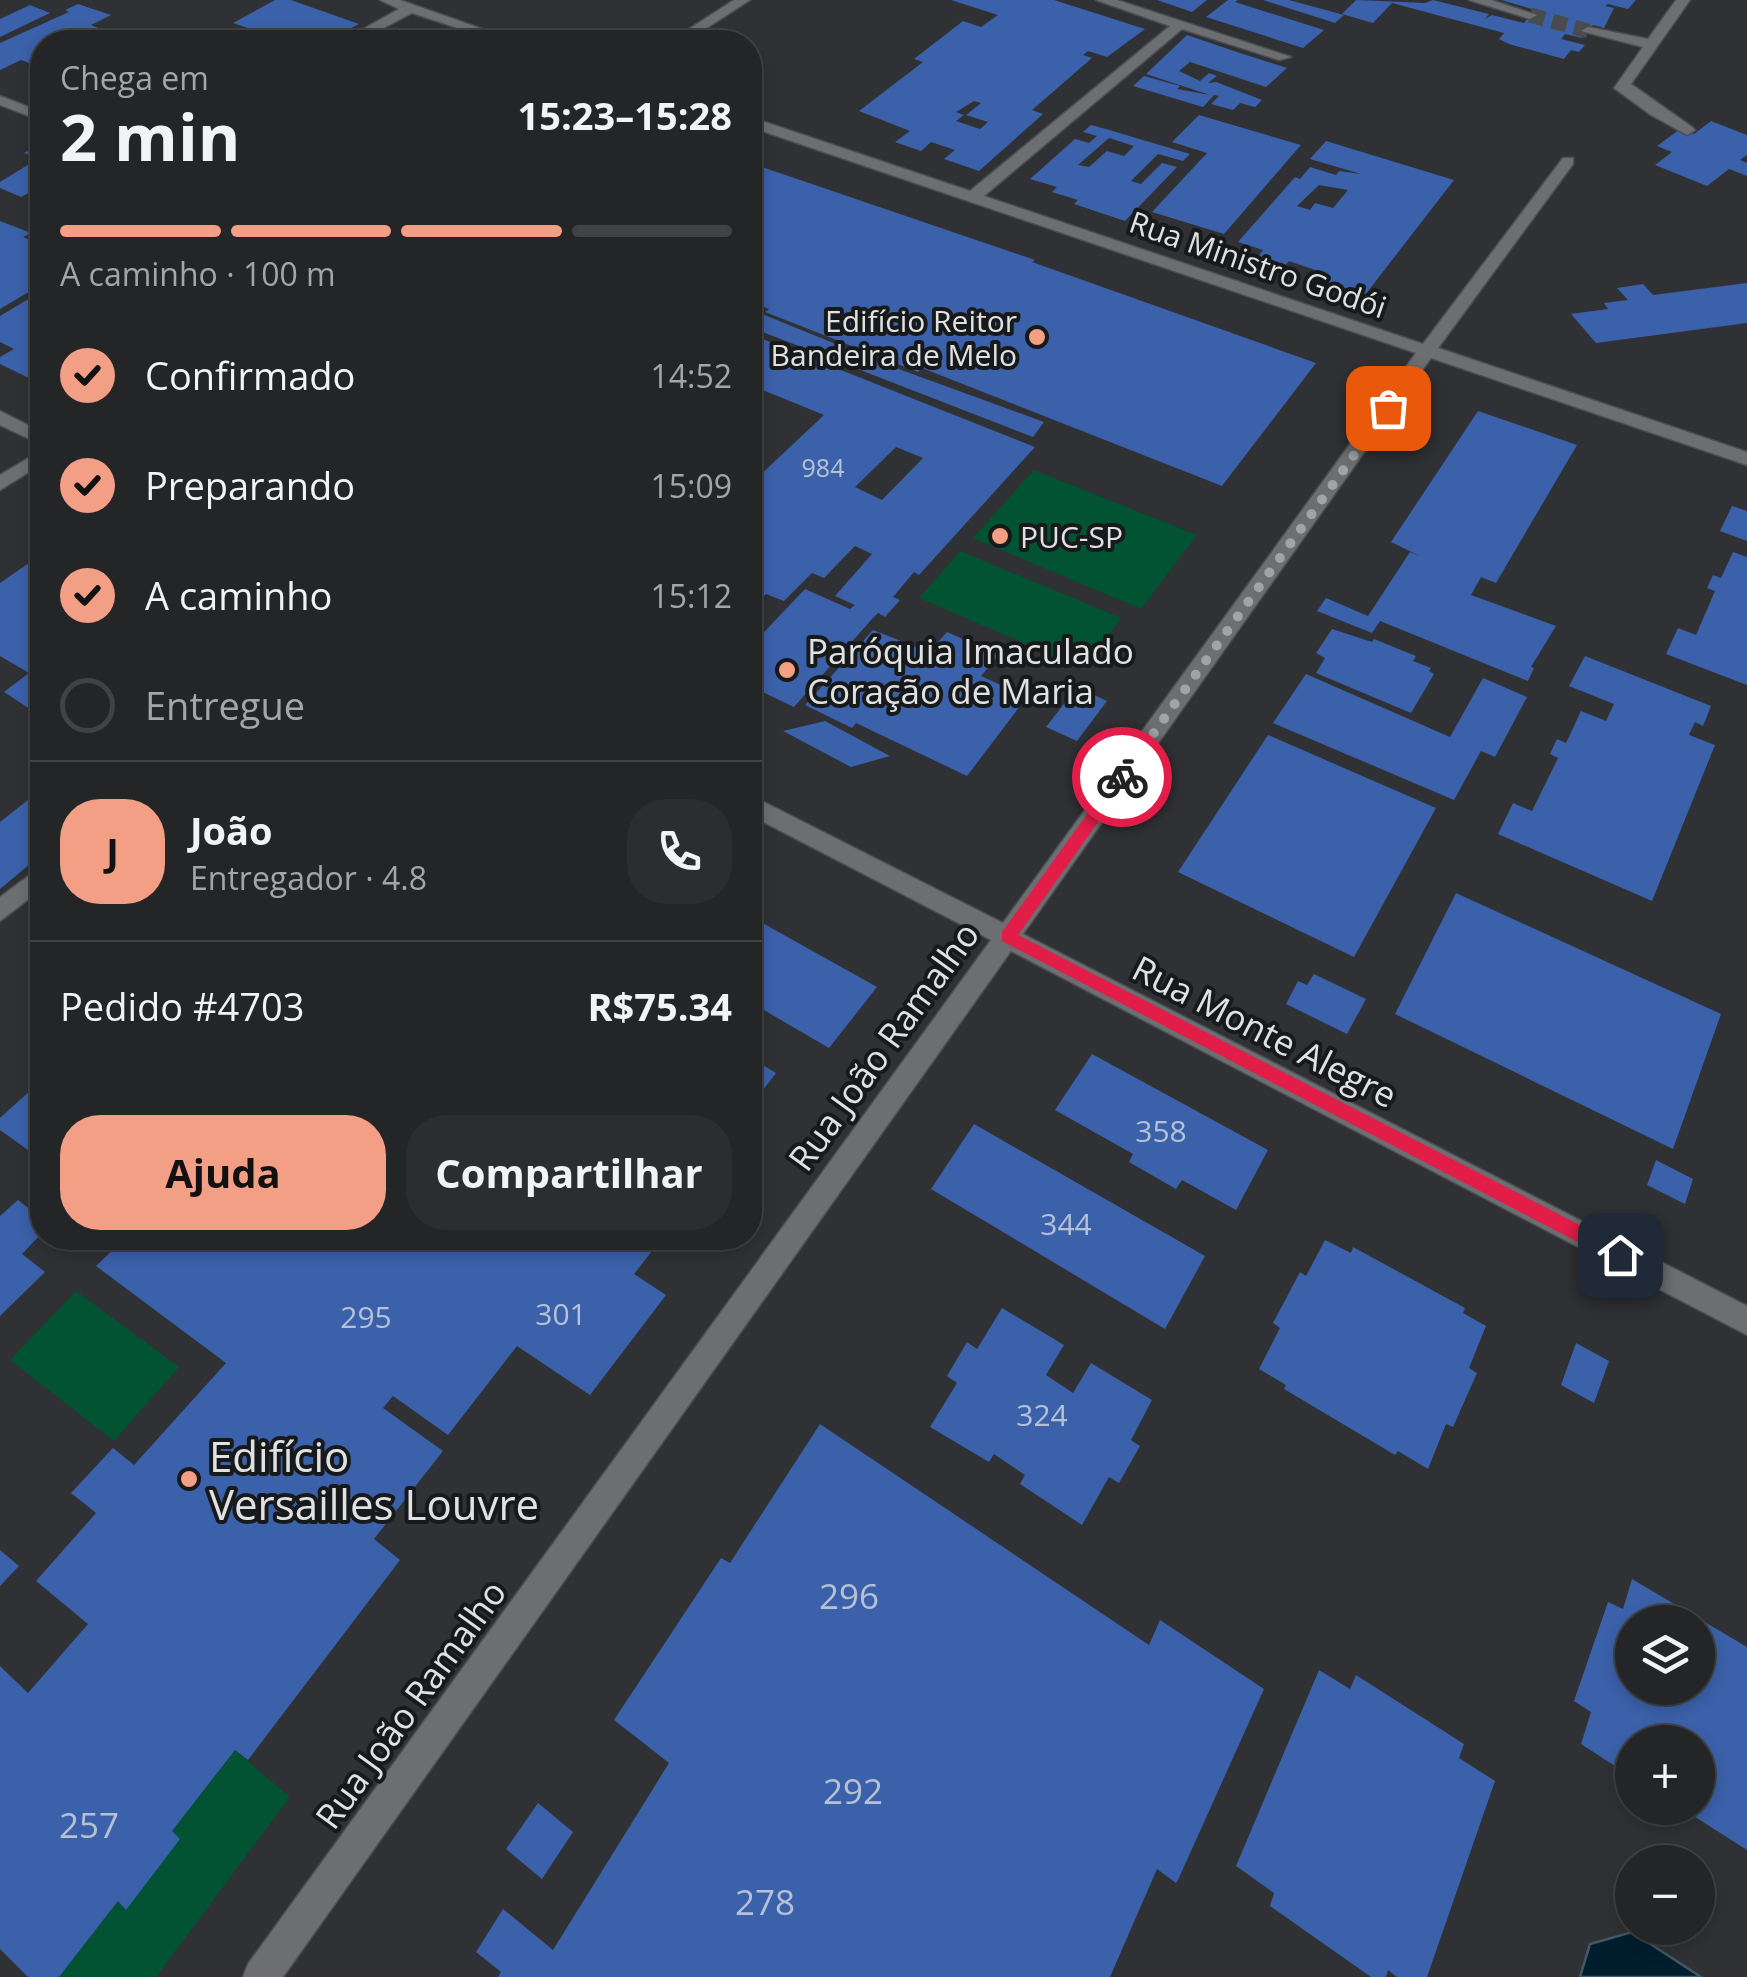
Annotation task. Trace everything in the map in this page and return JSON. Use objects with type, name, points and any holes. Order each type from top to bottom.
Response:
[{"type":"street","points":[[387,0],[476,30]]},
{"type":"street","points":[[695,30],[743,0]]},
{"type":"street","points":[[1103,0],[1284,57]]},
{"type":"street","points":[[1476,0],[1530,15]]},
{"type":"street","points":[[1683,0],[1622,87],[1687,130]]},
{"type":"street","points":[[369,30],[411,8]]},
{"type":"street","points":[[974,196],[1180,24]]},
{"type":"street","points":[[1588,30],[1650,44]]},
{"type":"street","points":[[0,100],[30,112]]},
{"type":"street","name":"Rua Ministro Godói","points":[[762,126],[1747,459]]},
{"type":"street","name":"Rua João Ramalho","points":[[261,1977],[1568,161]]},
{"type":"street","points":[[0,417],[30,433]]},
{"type":"street","points":[[0,484],[30,464]]},
{"type":"street","name":"Rua Monte Alegre","points":[[762,810],[1747,1320]]},
{"type":"street","points":[[0,912],[30,886]]},
{"type":"green space","points":[[1034,470],[1197,535],[1141,609],[973,538]]},
{"type":"green space","points":[[960,551],[1121,618],[1084,669],[919,598]]},
{"type":"green space","points":[[76,1291],[179,1367],[114,1441],[10,1360]]},
{"type":"green space","points":[[235,1750],[290,1797],[156,1977],[59,1977],[118,1901],[126,1909],[172,1831]]},
{"type":"water","points":[[1615,1937],[1615,1945],[1652,1945],[1701,1977],[1580,1977],[1590,1944]]},
{"type":"building","points":[[275,0],[291,0],[359,24],[348,30],[253,30],[233,23]]},
{"type":"building","points":[[951,0],[1054,0],[1145,29],[1107,57],[1088,51],[1083,55],[1092,58],[1032,110],[1043,114],[979,171],[944,159],[955,150],[931,142],[921,151],[895,142],[910,131],[859,111],[923,62],[914,59],[963,21],[981,27],[998,15]],"holes":[[[974,101],[981,103],[966,115],[988,122],[980,129],[956,121],[964,115],[956,112]]]},
{"type":"building","points":[[1157,0],[1207,0],[1192,12]]},
{"type":"building","points":[[1228,0],[1324,30],[1303,48],[1206,17]]},
{"type":"building","points":[[1263,0],[1289,0],[1344,15],[1335,23]]},
{"type":"building","points":[[1356,0],[1433,0],[1489,14],[1485,19],[1492,15],[1524,23],[1535,10],[1501,0],[1636,0],[1628,9],[1605,6],[1614,8],[1604,28],[1593,25],[1582,38],[1565,34],[1561,39],[1585,45],[1579,52],[1571,50],[1564,59],[1509,44],[1499,39],[1504,33],[1392,3],[1373,23],[1342,14]]},
{"type":"building","points":[[78,4],[111,15],[91,25],[103,30],[30,30],[30,63],[21,60],[0,70],[0,43],[69,12],[65,10]]},
{"type":"building","points":[[30,5],[50,13],[0,37],[0,19]]},
{"type":"building","points":[[1187,35],[1287,68],[1266,87],[1190,62],[1179,71],[1200,81],[1209,73],[1217,76],[1208,83],[1216,82],[1262,100],[1255,107],[1240,103],[1233,110],[1211,104],[1219,96],[1214,95],[1203,107],[1133,86],[1144,76],[1180,86],[1177,89],[1210,95],[1146,74]]},
{"type":"building","points":[[1199,115],[1301,145],[1224,234],[1152,212],[1207,153],[1172,142]]},
{"type":"building","points":[[1711,121],[1747,135],[1747,155],[1740,160],[1747,163],[1747,176],[1729,169],[1707,186],[1655,165],[1672,152],[1657,146],[1680,129],[1694,134]]},
{"type":"building","points":[[1091,125],[1190,154],[1183,161],[1158,154],[1131,181],[1141,184],[1162,163],[1177,167],[1125,221],[1074,204],[1078,200],[1052,192],[1057,187],[1030,179],[1075,139],[1089,143],[1097,136],[1083,132]],"holes":[[[1109,138],[1134,146],[1124,156],[1107,151],[1089,167],[1078,165]]]},
{"type":"building","points":[[1326,141],[1454,180],[1365,295],[1310,276],[1315,270],[1289,261],[1280,272],[1252,264],[1263,250],[1238,242],[1295,177],[1300,179],[1310,167],[1336,175],[1339,171],[1361,174],[1310,159]],"holes":[[[1319,185],[1348,190],[1333,208],[1315,203],[1310,210],[1297,206]]]},
{"type":"building","points":[[30,164],[30,192],[21,197],[0,188],[0,182]]},
{"type":"building","name":"Edifício Reitor Bandeira de Melo","points":[[762,167],[1035,260],[1032,262],[1316,363],[1222,486],[922,368],[918,372],[765,312],[769,309],[762,306]]},
{"type":"building","points":[[0,221],[30,233],[23,237],[30,240],[30,291],[0,309]]},
{"type":"building","points":[[1747,283],[1747,323],[1596,343],[1571,314],[1608,309],[1604,303],[1628,300],[1617,288],[1643,284],[1653,295]]},
{"type":"building","points":[[30,298],[30,379],[0,364],[0,357],[14,349],[0,342],[0,316]]},
{"type":"building","points":[[762,314],[1044,422],[1033,437],[762,332]]},
{"type":"building","points":[[762,339],[1035,447],[919,575],[914,572],[893,597],[900,600],[885,617],[878,613],[794,707],[762,692],[762,634],[805,589],[850,609],[855,605],[835,596],[872,554],[855,546],[824,578],[812,573],[784,601],[766,594],[762,598],[762,473],[824,415],[762,390]],"holes":[[[896,447],[923,458],[882,500],[855,487]]]},
{"type":"building","points":[[1478,411],[1577,445],[1496,583],[1481,577],[1471,595],[1556,626],[1531,667],[1534,668],[1528,681],[1380,621],[1372,633],[1317,611],[1326,598],[1368,616],[1410,552],[1420,556],[1391,542]]},
{"type":"building","points":[[1732,506],[1747,511],[1747,541],[1720,531]]},
{"type":"building","points":[[1733,552],[1747,557],[1747,685],[1666,654],[1678,628],[1696,635],[1715,591],[1707,588],[1713,575],[1721,578]]},
{"type":"building","points":[[30,562],[30,709],[4,692],[29,673],[0,656],[0,583]]},
{"type":"building","points":[[1332,629],[1372,642],[1374,639],[1416,656],[1413,661],[1431,668],[1429,671],[1434,674],[1411,713],[1316,673],[1325,658],[1316,653]]},
{"type":"building","points":[[873,630],[929,652],[947,632],[999,655],[981,676],[1027,697],[967,776],[856,723],[852,728],[805,705]]},
{"type":"building","points":[[1585,656],[1711,706],[1703,726],[1695,722],[1689,735],[1715,745],[1652,901],[1498,834],[1513,803],[1532,811],[1558,758],[1550,754],[1557,739],[1566,743],[1581,711],[1606,721],[1614,704],[1569,686]]},
{"type":"building","points":[[1306,674],[1450,737],[1483,678],[1527,697],[1495,757],[1481,751],[1454,800],[1273,723]]},
{"type":"building","points":[[1077,687],[1107,701],[1077,741],[1046,727]]},
{"type":"building","points":[[825,721],[890,756],[851,767],[783,731]]},
{"type":"building","points":[[1268,735],[1436,808],[1354,957],[1178,872]]},
{"type":"building","points":[[30,798],[30,864],[0,889],[0,822]]},
{"type":"building","points":[[1456,893],[1721,1014],[1673,1149],[1395,1014]]},
{"type":"building","points":[[762,923],[877,987],[829,1048],[762,1009]]},
{"type":"building","points":[[1314,974],[1366,999],[1347,1034],[1286,1004],[1298,981],[1307,985]]},
{"type":"building","points":[[1092,1054],[1268,1150],[1236,1210],[1182,1180],[1176,1189],[1129,1162],[1133,1154],[1055,1110]]},
{"type":"building","points":[[762,1064],[776,1073],[762,1091]]},
{"type":"building","points":[[30,1091],[30,1151],[0,1130],[0,1118]]},
{"type":"building","points":[[974,1124],[1205,1256],[1165,1329],[931,1189]]},
{"type":"building","points":[[1656,1160],[1693,1179],[1685,1204],[1647,1185]]},
{"type":"building","points":[[18,1200],[30,1210],[30,1246],[22,1254],[45,1272],[0,1316],[0,1216]]},
{"type":"building","points":[[1325,1240],[1351,1253],[1353,1247],[1465,1308],[1463,1313],[1486,1326],[1469,1368],[1477,1373],[1453,1427],[1446,1424],[1428,1469],[1398,1451],[1395,1455],[1284,1389],[1286,1385],[1259,1369],[1280,1328],[1273,1323],[1300,1272],[1306,1276]]},
{"type":"building","points":[[113,1250],[653,1250],[634,1274],[666,1295],[590,1395],[517,1346],[448,1435],[393,1396],[383,1408],[443,1451],[374,1539],[400,1560],[248,1760],[235,1750],[172,1831],[180,1839],[126,1910],[118,1901],[59,1977],[28,1977],[0,1949],[0,1666],[28,1693],[88,1624],[36,1581],[96,1513],[71,1493],[113,1448],[134,1465],[226,1363],[96,1266]]},
{"type":"building","points":[[1002,1308],[1064,1345],[1046,1375],[1073,1393],[1091,1363],[1152,1400],[1131,1440],[1140,1446],[1119,1483],[1109,1477],[1082,1525],[1020,1484],[1025,1475],[994,1454],[989,1462],[930,1427],[957,1383],[947,1376],[967,1342],[977,1349]]},
{"type":"building","points":[[1576,1343],[1609,1361],[1594,1403],[1561,1385]]},
{"type":"building","points":[[820,1424],[1149,1645],[1160,1620],[1264,1689],[1178,1880],[1176,1883],[1157,1869],[1110,1977],[498,1977],[501,1972],[476,1952],[503,1909],[553,1950],[669,1763],[614,1720],[721,1558],[730,1563]]},
{"type":"building","points":[[0,1550],[19,1566],[0,1586]]},
{"type":"building","points":[[1632,1579],[1676,1605],[1624,1605]]},
{"type":"building","points":[[1608,1602],[1615,1605],[1615,1705],[1715,1705],[1715,1628],[1747,1647],[1747,1850],[1708,1825],[1715,1825],[1715,1725],[1615,1725],[1615,1766],[1581,1744],[1591,1712],[1574,1701]]},
{"type":"building","points":[[1319,1670],[1350,1689],[1356,1675],[1464,1744],[1459,1758],[1495,1781],[1427,1977],[1397,1977],[1388,1970],[1386,1977],[1371,1977],[1270,1906],[1274,1893],[1236,1866]]},
{"type":"building","points":[[538,1803],[573,1832],[542,1879],[506,1849]]},
{"type":"tunnel","points":[[1530,15],[1588,31]]},
{"type":"way so far","points":[[1122,777],[1388,408]]},
{"type":"place","name":"Edifício Reitor Bandeira de Melo","points":[[1037,337]]},
{"type":"place","name":"PUC-SP","points":[[1000,536]]},
{"type":"place","name":"Paróquia Imaculado Coração de Maria","points":[[787,670]]},
{"type":"place","name":"Edifício Versailles Louvre","points":[[189,1479]]},
{"type":"route","points":[[1122,777],[1008,937],[1620,1255]]}]
